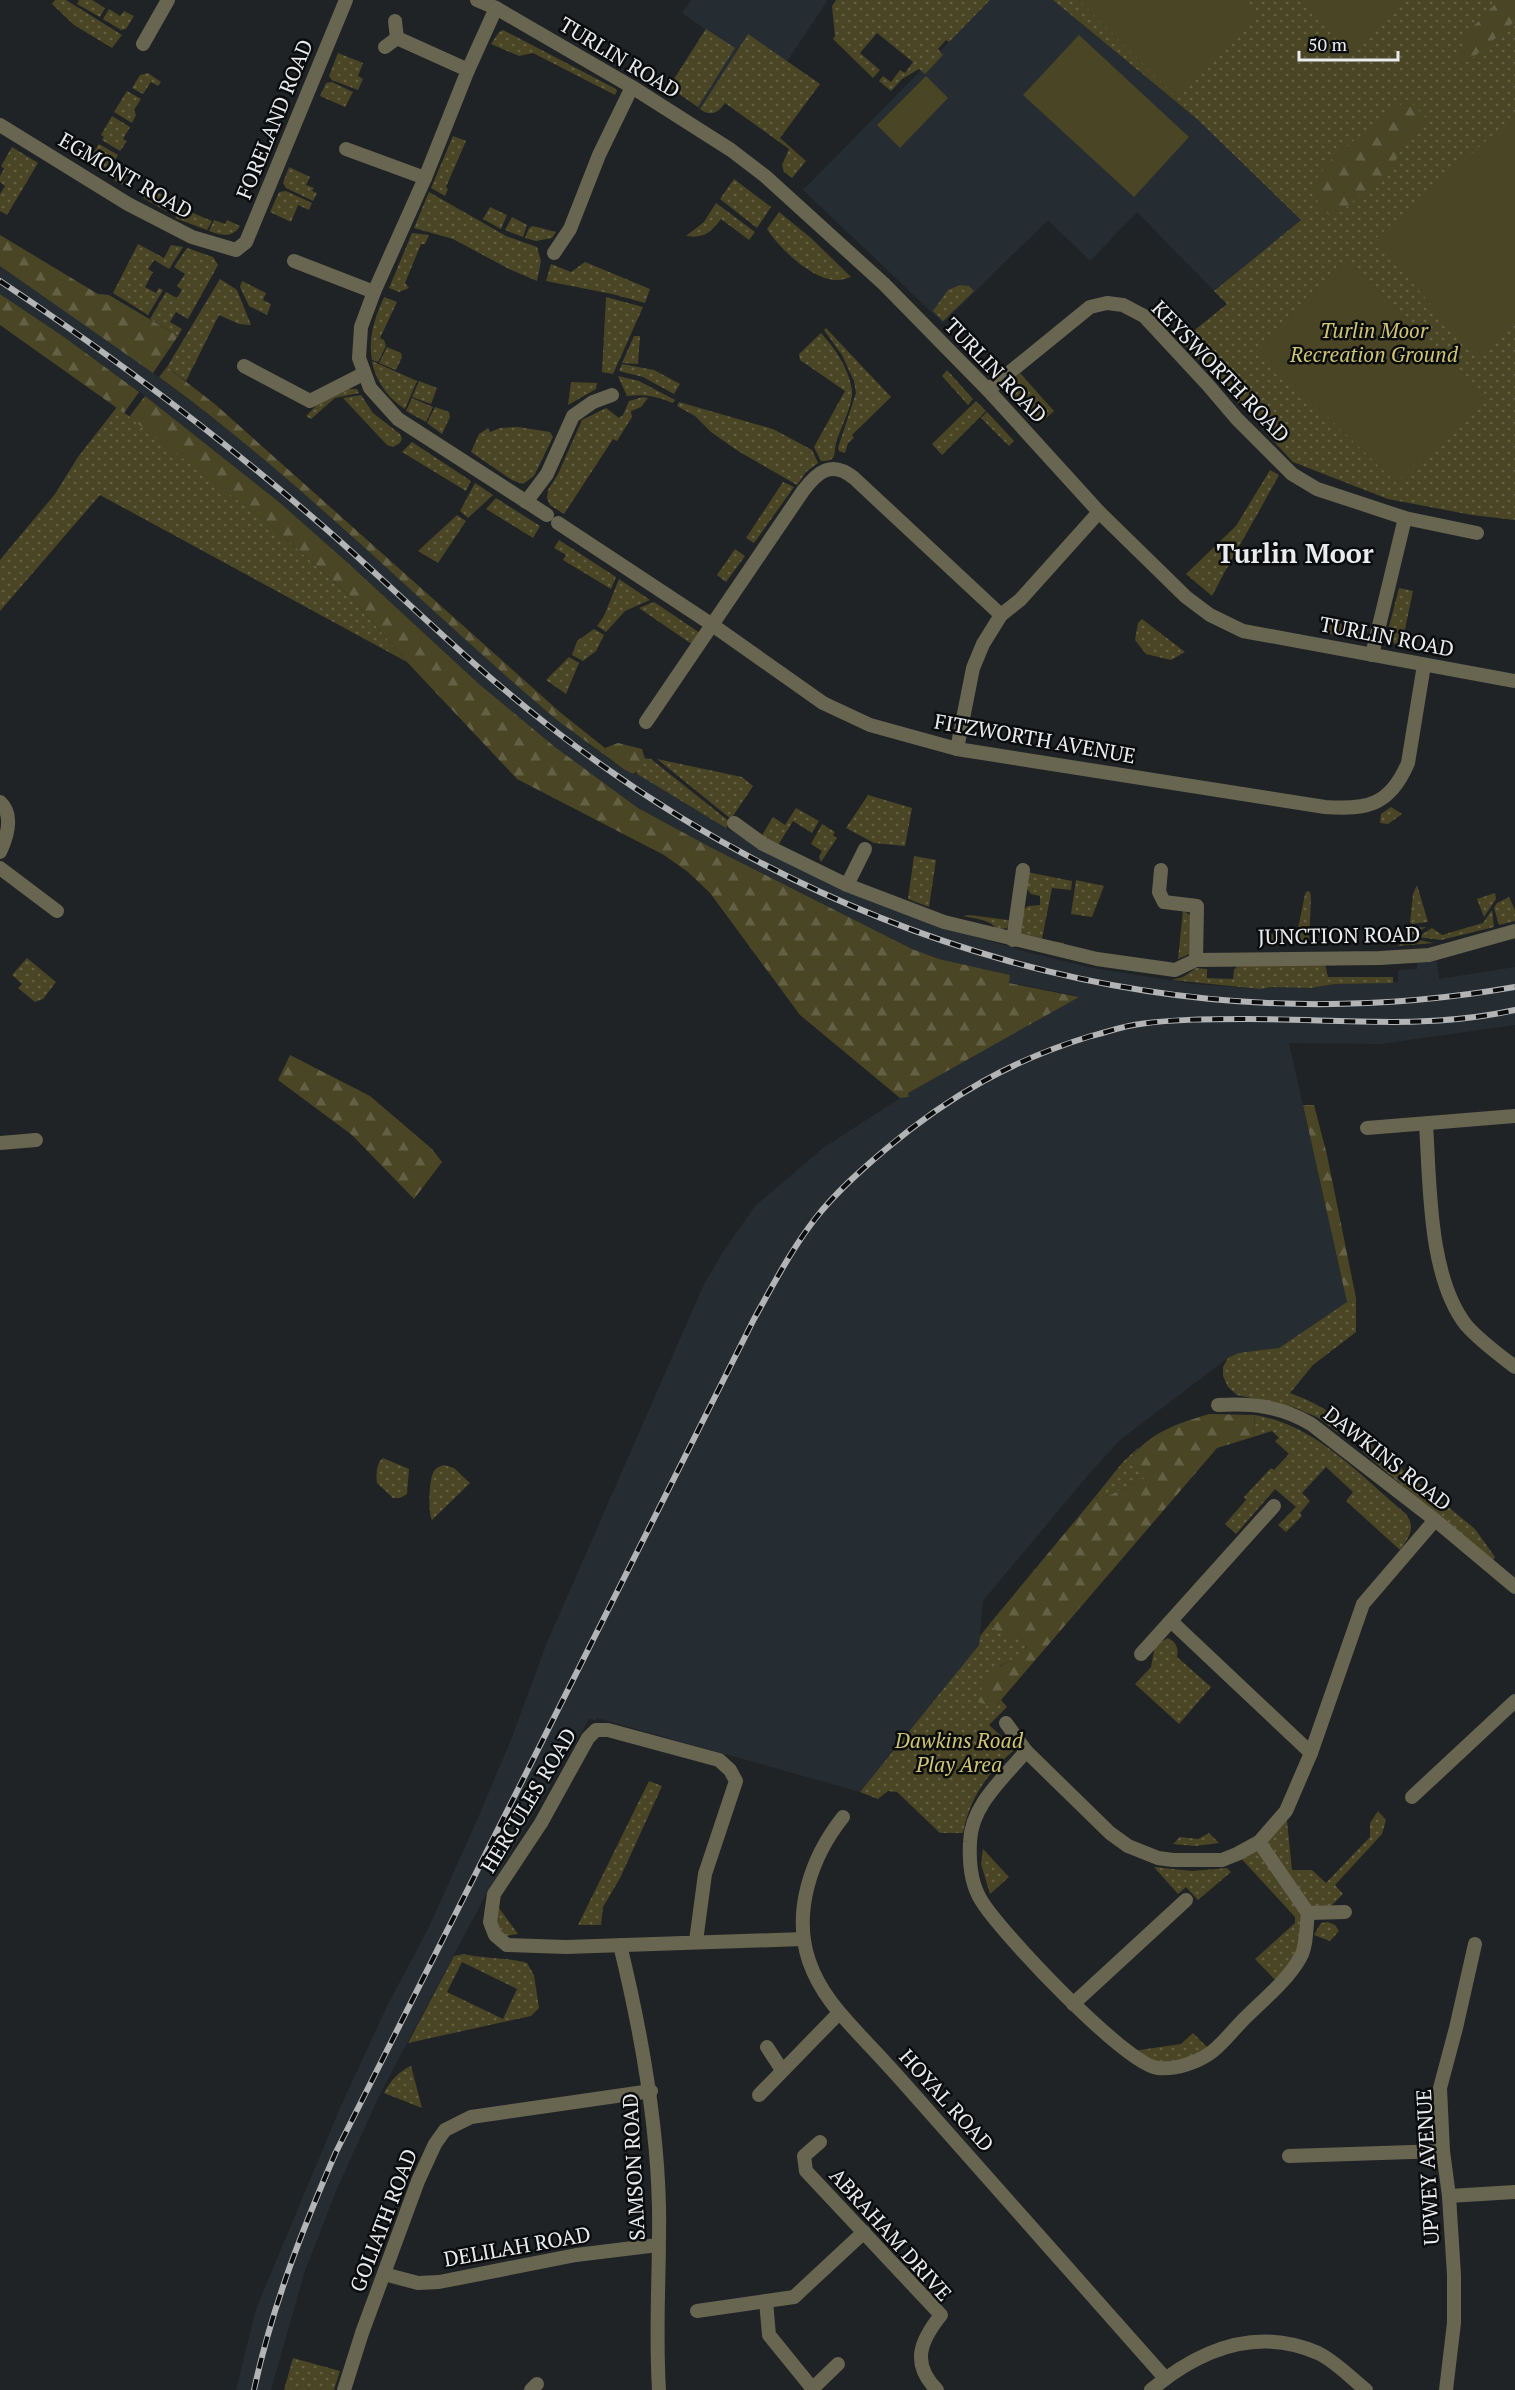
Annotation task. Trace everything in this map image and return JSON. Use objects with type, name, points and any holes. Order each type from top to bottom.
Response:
[{"type":"street","points":[[143,44],[168,0]]},
{"type":"street","name":"TURLIN ROAD","points":[[477,0],[496,8],[632,87],[731,150],[765,176],[884,284],[988,390],[1099,512],[1186,597],[1210,615],[1243,631],[1515,681]]},
{"type":"street","name":"FORELAND ROAD","points":[[236,250],[246,242],[344,1]]},
{"type":"street","points":[[244,366],[310,401],[363,374],[358,344],[361,327],[374,292],[425,178],[468,69],[496,8]]},
{"type":"street","points":[[395,21],[397,38]]},
{"type":"street","points":[[397,38],[468,69]]},
{"type":"street","points":[[385,47],[397,38]]},
{"type":"street","points":[[554,253],[570,229],[599,154],[632,87]]},
{"type":"street","name":"EGMONT ROAD","points":[[0,125],[143,212],[192,237],[236,250]]},
{"type":"street","points":[[346,149],[425,178]]},
{"type":"street","points":[[294,261],[374,292]]},
{"type":"street","name":"KEYSWORTH ROAD","points":[[988,390],[1090,307],[1107,303],[1123,305],[1144,316],[1236,419],[1292,474],[1317,489],[1405,518],[1476,533]]},
{"type":"street","name":"FITZWORTH AVENUE","points":[[363,374],[377,398],[398,419],[711,624],[823,703],[870,725],[957,749],[1325,807],[1355,809],[1366,807],[1383,798],[1403,774],[1408,763],[1424,665]]},
{"type":"street","points":[[526,502],[547,474],[573,416],[593,402],[612,394]]},
{"type":"street","points":[[646,722],[802,491],[818,475],[835,468],[847,472],[854,478],[1001,615]]},
{"type":"street","points":[[957,749],[973,668],[983,644],[1001,615],[1020,600],[1099,512]]},
{"type":"street","points":[[1372,655],[1405,518]]},
{"type":"street","points":[[0,802],[6,808],[9,820],[0,852]]},
{"type":"street","name":"JUNCTION ROAD","points":[[734,823],[763,844],[847,885],[944,922],[1097,959],[1175,970],[1196,960],[1380,958],[1430,955],[1515,931]]},
{"type":"street","points":[[847,885],[865,849]]},
{"type":"street","points":[[0,868],[57,911]]},
{"type":"street","points":[[1013,940],[1023,870]]},
{"type":"street","points":[[1161,870],[1159,892],[1164,902],[1197,906],[1196,960]]},
{"type":"street","points":[[1368,1128],[1515,1116]]},
{"type":"street","points":[[1426,1124],[1432,1224],[1446,1283],[1454,1304],[1466,1324],[1486,1345],[1515,1366]]},
{"type":"street","points":[[0,1143],[36,1140]]},
{"type":"street","name":"DAWKINS ROAD","points":[[1218,1405],[1255,1405],[1282,1410],[1300,1417],[1322,1431],[1435,1520],[1515,1587]]},
{"type":"street","points":[[1141,1654],[1274,1506]]},
{"type":"street","points":[[1006,1723],[1026,1751],[1110,1833],[1142,1852],[1173,1860],[1222,1860],[1259,1842],[1286,1811],[1311,1753],[1363,1604],[1435,1520]]},
{"type":"street","points":[[1172,1622],[1311,1753]]},
{"type":"street","points":[[1412,1797],[1515,1701]]},
{"type":"street","name":"HERCULES ROAD","points":[[696,1941],[705,1874],[736,1781],[730,1770],[719,1760],[608,1730],[596,1730],[588,1738],[541,1823],[494,1894],[490,1922],[495,1935],[507,1945],[566,1947],[803,1939]]},
{"type":"street","points":[[1026,1751],[978,1810],[970,1840],[970,1866],[980,1899],[994,1919],[1073,2004],[1126,2052],[1156,2068],[1183,2066],[1212,2052],[1279,1984],[1301,1957],[1308,1913],[1259,1842]]},
{"type":"street","name":"HOYAL ROAD","points":[[843,1817],[828,1836],[813,1865],[805,1902],[803,1939],[809,1962],[821,1989],[839,2013],[932,2114],[1165,2378]]},
{"type":"street","points":[[1073,2004],[1186,1900]]},
{"type":"street","points":[[1308,1913],[1345,1912]]},
{"type":"street","name":"UPWEY AVENUE","points":[[1446,2390],[1454,2323],[1454,2275],[1440,2088],[1476,1944]]},
{"type":"street","name":"SAMSON ROAD","points":[[620,1945],[651,2091],[659,2206],[659,2390]]},
{"type":"street","points":[[759,2095],[839,2013]]},
{"type":"street","points":[[766,2047],[782,2070]]},
{"type":"street","name":"GOLIATH ROAD","points":[[344,2390],[362,2333],[418,2181],[431,2153],[446,2130],[471,2117],[651,2091]]},
{"type":"street","name":"ABRAHAM DRIVE","points":[[820,2142],[804,2156],[806,2170],[941,2315],[926,2335],[920,2360],[927,2380],[936,2390]]},
{"type":"street","points":[[1290,2157],[1443,2151]]},
{"type":"street","points":[[1449,2196],[1515,2192]]},
{"type":"street","points":[[697,2311],[794,2297],[864,2232]]},
{"type":"street","name":"DELILAH ROAD","points":[[384,2274],[418,2283],[439,2282],[576,2255],[658,2245]]},
{"type":"street","points":[[766,2301],[769,2335],[812,2389],[838,2364]]},
{"type":"street","points":[[1151,2390],[1192,2361],[1218,2348],[1257,2342],[1292,2344],[1320,2354],[1366,2390]]},
{"type":"shaded area","points":[[691,0],[828,0],[748,120],[725,103],[717,112],[706,113],[669,87],[705,29],[682,13]]},
{"type":"shaded area","points":[[990,0],[1053,0],[1197,119],[1301,220],[1214,291],[1137,212],[1090,261],[1048,220],[943,323],[803,190]]},
{"type":"shaded area","points":[[0,266],[122,349],[246,443],[289,479],[523,691],[610,760],[728,829],[834,885],[959,932],[1031,953],[1093,968],[1194,984],[1260,989],[1314,988],[1335,984],[1398,982],[1398,970],[1417,969],[1417,962],[1437,961],[1439,979],[1515,967],[1515,1025],[1381,1044],[1289,1043],[1347,1302],[1279,1348],[1228,1358],[1120,1440],[983,1601],[979,1645],[860,1792],[597,1718],[595,1721],[590,1718],[490,1887],[381,2092],[336,2191],[305,2271],[271,2390],[236,2390],[256,2309],[340,2108],[387,2006],[427,1931],[478,1818],[512,1737],[546,1645],[704,1284],[755,1206],[823,1148],[900,1098],[909,1097],[907,1093],[1078,996],[1008,982],[1010,975],[939,959],[912,949],[638,808],[555,747],[479,684],[279,502],[145,396],[0,294]]},
{"type":"green space","points":[[55,0],[66,0],[122,35],[112,48],[74,25],[52,4]]},
{"type":"green space","points":[[79,0],[92,0],[105,8],[100,17],[77,4]]},
{"type":"green space","points":[[836,0],[990,0],[949,42],[946,40],[938,49],[943,55],[925,74],[919,69],[902,79],[891,91],[879,81],[883,76],[891,82],[900,70],[905,73],[913,62],[877,33],[860,53],[880,70],[873,78],[833,39],[835,36],[832,6]]},
{"type":"green space","name":"Turlin Moor Recreation Ground","points":[[1053,0],[1515,0],[1515,520],[1472,515],[1388,499],[1293,462],[1181,341],[1227,304],[1214,291],[1301,220],[1197,119]]},
{"type":"green space","points":[[1079,0],[1239,0],[1257,17],[1177,98]]},
{"type":"green space","points":[[1298,0],[1405,0],[1350,53]]},
{"type":"green space","points":[[1499,0],[1515,0],[1515,21],[1468,62],[1463,62],[1459,57],[1467,33]]},
{"type":"green space","points":[[109,9],[120,16],[124,11],[134,16],[126,29],[121,30],[103,19]]},
{"type":"green space","points":[[706,29],[735,48],[698,107],[669,87]]},
{"type":"green space","points":[[503,30],[616,89],[615,95],[533,53],[519,56],[491,44]]},
{"type":"green space","points":[[748,34],[820,84],[780,138],[806,161],[792,178],[784,172],[782,165],[789,149],[725,103],[714,113],[700,109]]},
{"type":"green space","points":[[1079,35],[1189,137],[1134,197],[1023,95]]},
{"type":"green space","points":[[338,53],[363,63],[358,76],[363,79],[358,90],[332,80],[329,76]]},
{"type":"green space","points":[[148,73],[161,82],[158,86],[151,82],[143,94],[132,88],[140,75]]},
{"type":"green space","points":[[926,76],[948,98],[900,148],[877,125]]},
{"type":"green space","points":[[332,82],[353,92],[345,107],[320,96],[326,83]]},
{"type":"green space","points":[[127,91],[141,99],[134,110],[136,115],[132,123],[114,112]]},
{"type":"green space","points":[[1408,99],[1426,118],[1403,142],[1391,168],[1334,218],[1323,210],[1309,188],[1335,155]]},
{"type":"green space","points":[[1515,115],[1515,322],[1477,356],[1374,240]]},
{"type":"green space","points":[[112,116],[130,127],[123,139],[127,141],[120,151],[102,140],[104,137],[101,135]]},
{"type":"green space","points":[[453,136],[466,141],[446,187],[448,189],[445,196],[431,188]]},
{"type":"green space","points":[[99,144],[118,155],[111,166],[127,176],[122,185],[87,163]]},
{"type":"green space","points":[[12,147],[38,163],[7,215],[0,211],[0,194],[5,186],[0,182],[0,176],[4,169],[1,166]]},
{"type":"green space","points":[[289,167],[310,177],[306,185],[314,188],[312,191],[317,193],[313,201],[286,188],[283,183]]},
{"type":"green space","points":[[734,179],[771,207],[757,228],[720,199]]},
{"type":"green space","points":[[148,190],[154,190],[172,200],[166,211],[143,198]]},
{"type":"green space","points":[[286,191],[312,203],[309,210],[298,205],[291,222],[270,212],[279,192]]},
{"type":"green space","points":[[429,192],[506,236],[537,247],[541,261],[537,281],[453,239],[414,228]]},
{"type":"green space","points":[[716,203],[755,232],[749,240],[721,219],[706,234],[686,236],[704,222]]},
{"type":"green space","points":[[490,207],[507,215],[501,229],[483,219]]},
{"type":"green space","points":[[181,208],[212,221],[207,230],[175,218]]},
{"type":"green space","points":[[779,212],[811,238],[851,277],[838,280],[828,279],[808,269],[788,254],[767,229]]},
{"type":"green space","points":[[512,217],[527,225],[523,237],[505,230]]},
{"type":"green space","points":[[214,220],[225,224],[227,220],[240,226],[233,233],[218,234],[209,231]]},
{"type":"green space","points":[[533,226],[556,232],[552,238],[536,241],[525,238],[529,228]]},
{"type":"green space","points":[[412,233],[429,235],[425,244],[421,244],[405,283],[409,288],[399,292],[389,288]]},
{"type":"green space","points":[[0,235],[98,294],[109,295],[178,336],[153,373],[0,266]]},
{"type":"green space","points":[[138,244],[164,258],[171,245],[183,247],[169,269],[154,260],[148,269],[153,272],[145,287],[156,293],[159,288],[163,290],[148,315],[113,293]]},
{"type":"green space","points":[[187,248],[213,257],[218,265],[188,319],[176,312],[170,322],[182,329],[178,336],[150,319],[166,292],[177,298],[182,290],[177,286],[185,274],[174,267]]},
{"type":"green space","points":[[1345,259],[1486,395],[1396,483],[1257,348]]},
{"type":"green space","points":[[585,262],[650,289],[645,303],[546,281],[551,264],[571,272]]},
{"type":"green space","points":[[220,279],[237,290],[251,325],[239,324],[219,315],[186,381],[167,367]]},
{"type":"green space","points":[[242,281],[266,293],[263,300],[271,304],[267,315],[249,306],[240,287]]},
{"type":"green space","points":[[960,285],[969,286],[974,291],[943,321],[933,311],[948,290]]},
{"type":"green space","points":[[0,294],[139,392],[124,413],[0,325]]},
{"type":"green space","points":[[384,297],[397,302],[380,338],[384,340],[386,346],[378,362],[372,360],[371,343],[375,320]]},
{"type":"green space","points":[[606,297],[643,307],[613,374],[602,372]]},
{"type":"green space","points":[[826,328],[891,397],[852,435],[854,438],[848,443],[845,453],[839,451],[838,448],[856,393],[854,381],[842,355],[824,330]]},
{"type":"green space","points":[[821,333],[841,359],[852,390],[851,402],[836,443],[834,456],[830,460],[823,461],[814,447],[845,391],[800,360],[799,354]]},
{"type":"green space","points":[[634,336],[640,336],[638,364],[622,363]]},
{"type":"green space","points":[[387,347],[401,353],[402,357],[396,370],[379,363]]},
{"type":"green space","points":[[372,361],[417,381],[405,409],[384,389],[376,376]]},
{"type":"green space","points":[[622,364],[654,370],[680,384],[674,394],[643,377],[619,371]]},
{"type":"green space","points":[[167,367],[216,405],[561,713],[605,748],[618,743],[642,749],[645,759],[640,769],[633,774],[625,770],[557,720],[254,451],[159,377]]},
{"type":"green space","points":[[947,370],[973,399],[968,405],[942,376]]},
{"type":"green space","points":[[1020,373],[1054,411],[1041,423],[1015,396],[1013,379]]},
{"type":"green space","points":[[618,376],[639,381],[675,400],[673,403],[651,396],[627,396]]},
{"type":"green space","points":[[419,381],[437,388],[431,404],[412,397]]},
{"type":"green space","points":[[571,382],[597,383],[596,389],[568,405]]},
{"type":"green space","points":[[348,386],[349,389],[357,389],[359,393],[335,398],[311,419],[306,416],[323,399]]},
{"type":"green space","points":[[361,395],[373,413],[400,434],[402,439],[400,443],[393,447],[387,445],[343,398]]},
{"type":"green space","points":[[145,396],[279,502],[479,684],[555,747],[638,808],[912,949],[939,959],[1010,975],[1009,983],[1079,997],[908,1093],[909,1097],[900,1098],[800,1015],[710,893],[688,872],[664,855],[517,779],[407,662],[352,598],[275,529],[129,417]]},
{"type":"green space","points":[[412,398],[433,407],[426,422],[406,411]]},
{"type":"green space","points":[[648,398],[641,407],[631,411],[632,417],[617,441],[613,439],[564,514],[550,505],[547,498],[548,490],[558,474],[582,420],[606,408],[619,418],[623,415],[629,401]]},
{"type":"green space","points":[[976,401],[986,411],[942,455],[932,444]]},
{"type":"green space","points":[[679,402],[773,429],[812,450],[818,463],[806,472],[797,485],[738,451],[711,432],[695,416],[677,406]]},
{"type":"green space","points":[[117,407],[275,529],[352,598],[407,662],[100,495],[0,611],[0,560],[55,494],[78,457]]},
{"type":"green space","points":[[435,407],[449,412],[450,417],[442,434],[427,423]]},
{"type":"green space","points":[[987,412],[1014,441],[1009,446],[981,418]]},
{"type":"green space","points":[[518,427],[550,432],[553,437],[534,476],[523,484],[512,480],[471,452],[479,434],[488,428],[490,432],[500,428]]},
{"type":"green space","points":[[412,442],[471,481],[466,491],[402,452]]},
{"type":"green space","points":[[1270,470],[1279,475],[1212,596],[1186,574],[1236,526]]},
{"type":"green space","points":[[783,482],[794,487],[754,543],[746,538]]},
{"type":"green space","points":[[475,483],[493,495],[468,518],[460,511]]},
{"type":"green space","points":[[496,498],[540,526],[533,538],[486,509]]},
{"type":"green space","points":[[457,515],[466,521],[438,563],[418,551]]},
{"type":"green space","points":[[559,540],[616,577],[611,589],[563,560],[566,555],[554,548]]},
{"type":"green space","points":[[735,549],[745,556],[726,582],[717,575]]},
{"type":"green space","points":[[619,579],[650,600],[625,611],[606,632],[597,626],[604,616]]},
{"type":"green space","points":[[1399,588],[1413,591],[1401,648],[1398,648],[1387,634]]},
{"type":"green space","points":[[654,602],[700,633],[695,642],[690,643],[639,608]]},
{"type":"green space","points":[[1142,619],[1185,652],[1171,660],[1146,654],[1135,640],[1138,623]]},
{"type":"green space","points":[[1325,621],[1369,630],[1346,637],[1335,635],[1322,632]]},
{"type":"green space","points":[[594,629],[604,635],[596,651],[583,661],[572,655],[577,641]]},
{"type":"green space","points":[[569,657],[579,663],[566,694],[546,680]]},
{"type":"green space","points":[[643,758],[651,759],[730,822],[726,828],[637,774],[636,771]]},
{"type":"green space","points":[[657,759],[742,777],[753,786],[731,819]]},
{"type":"green space","points":[[868,795],[912,808],[905,846],[874,843],[846,828]]},
{"type":"green space","points":[[1391,807],[1402,814],[1388,824],[1380,823],[1381,814]]},
{"type":"green space","points":[[796,808],[819,821],[812,833],[793,821],[777,847],[761,837],[773,817],[785,825]]},
{"type":"green space","points":[[822,824],[835,832],[833,835],[837,838],[821,862],[819,857],[822,851],[811,844]]},
{"type":"green space","points":[[914,856],[936,860],[929,907],[908,899]]},
{"type":"green space","points":[[1027,872],[1072,881],[1071,890],[1052,888],[1042,939],[1064,943],[1064,947],[1022,938],[1019,930],[1024,909],[1028,906],[1040,905],[1040,896],[1031,894],[1027,889]]},
{"type":"green space","points":[[1076,880],[1104,886],[1092,917],[1071,914]]},
{"type":"green space","points":[[1417,885],[1428,922],[1412,924],[1410,923],[1413,894]]},
{"type":"green space","points":[[1307,891],[1310,892],[1311,898],[1309,942],[1293,943],[1297,934]]},
{"type":"green space","points":[[1495,893],[1496,899],[1484,917],[1477,899]]},
{"type":"green space","points":[[1509,897],[1515,910],[1515,921],[1499,925],[1494,908],[1497,903]]},
{"type":"green space","points":[[1183,910],[1191,916],[1189,954],[1178,959]]},
{"type":"green space","points":[[1492,910],[1494,927],[1441,940],[1418,937],[1432,928],[1442,935],[1483,923]]},
{"type":"green space","points":[[963,916],[1009,921],[1007,928],[997,930],[987,922]]},
{"type":"green space","points":[[1426,927],[1413,935],[1413,939],[1434,943],[1397,946],[1406,941],[1409,928]]},
{"type":"green space","points":[[1270,934],[1293,935],[1286,943],[1269,946]]},
{"type":"green space","points":[[27,958],[56,982],[43,999],[35,1002],[18,988],[22,984],[12,975]]},
{"type":"green space","points":[[1325,964],[1328,977],[1393,977],[1393,983],[1260,989],[1172,980],[1183,977],[1196,968],[1207,969],[1207,978],[1233,979],[1234,970],[1238,965]]},
{"type":"green space","points":[[290,1055],[370,1096],[432,1149],[442,1162],[414,1199],[352,1135],[278,1080]]},
{"type":"green space","points":[[1303,1105],[1314,1105],[1327,1155],[1356,1298],[1347,1302]]},
{"type":"green space","points":[[1356,1298],[1356,1332],[1313,1365],[1290,1393],[1316,1404],[1339,1418],[1354,1430],[1350,1434],[1340,1434],[1317,1417],[1293,1407],[1237,1395],[1228,1387],[1223,1376],[1223,1367],[1228,1358],[1238,1353],[1279,1348]]},
{"type":"green space","points":[[1209,1414],[1255,1415],[1253,1437],[1217,1448],[995,1707],[978,1702],[980,1692],[992,1673],[1022,1653],[1027,1646],[1019,1636],[1006,1637],[993,1628],[992,1621],[1094,1498],[1110,1495],[1149,1476],[1147,1471],[1133,1467],[1131,1458],[1147,1441],[1166,1430]]},
{"type":"green space","points":[[1255,1415],[1298,1429],[1317,1440],[1405,1513],[1411,1527],[1409,1536],[1400,1550],[1346,1501],[1353,1492],[1326,1467],[1302,1493],[1310,1501],[1300,1513],[1302,1516],[1286,1532],[1278,1525],[1296,1507],[1275,1489],[1236,1534],[1225,1524],[1246,1500],[1244,1497],[1271,1468],[1274,1470],[1289,1454],[1275,1441],[1279,1438],[1272,1431],[1253,1437]]},
{"type":"green space","points":[[1364,1438],[1475,1529],[1495,1557],[1492,1562],[1364,1453],[1361,1448]]},
{"type":"green space","points":[[1139,1447],[1131,1458],[1150,1476],[1110,1495],[1094,1498],[1123,1462]]},
{"type":"green space","points":[[383,1458],[409,1469],[407,1494],[400,1498],[393,1498],[377,1483],[378,1466]]},
{"type":"green space","points":[[444,1465],[454,1468],[470,1483],[432,1520],[430,1490],[432,1477],[435,1470]]},
{"type":"green space","name":"Dawkins Road Play Area","points":[[992,1621],[993,1628],[1019,1636],[1027,1645],[1023,1654],[1000,1666],[995,1707],[1001,1700],[1007,1707],[989,1725],[1010,1744],[1013,1751],[987,1778],[970,1809],[963,1833],[940,1833],[897,1792],[888,1791],[878,1799],[860,1792],[979,1645],[980,1636]]},
{"type":"green space","points":[[1168,1638],[1176,1646],[1177,1657],[1211,1687],[1179,1724],[1135,1684],[1151,1667],[1155,1645]]},
{"type":"green space","points":[[649,1781],[662,1786],[620,1878],[603,1907],[601,1925],[578,1925]]},
{"type":"green space","points":[[1286,1811],[1292,1870],[1312,1870],[1326,1883],[1370,1837],[1370,1823],[1378,1811],[1386,1820],[1382,1834],[1335,1885],[1343,1894],[1324,1913],[1308,1913],[1301,1957],[1279,1984],[1255,1959],[1295,1923],[1295,1917],[1237,1854]]},
{"type":"green space","points":[[1209,1833],[1219,1843],[1195,1846],[1173,1844],[1180,1837],[1198,1839]]},
{"type":"green space","points":[[983,1849],[1009,1877],[990,1894],[981,1864]]},
{"type":"green space","points":[[1154,1867],[1192,1871],[1227,1868],[1231,1872],[1198,1900],[1186,1887],[1178,1894]]},
{"type":"green space","points":[[499,1908],[518,1934],[505,1936],[499,1933],[495,1913]]},
{"type":"green space","points":[[1328,1922],[1335,1925],[1339,1931],[1330,1941],[1314,1935],[1321,1923]]},
{"type":"green space","points":[[464,1954],[527,1963],[534,1975],[539,2008],[531,2016],[408,2043],[454,1956]],"holes":[[[462,1962],[517,1989],[503,2019],[447,1992]]]},
{"type":"green space","points":[[1193,2033],[1212,2052],[1156,2068],[1126,2052],[1181,2044]]},
{"type":"green space","points":[[411,2066],[422,2108],[384,2093],[395,2077]]},
{"type":"green space","points":[[293,2358],[340,2371],[334,2390],[284,2390]]},
{"type":"railway","points":[[0,281],[129,371],[253,467],[333,535],[493,680],[549,726],[655,801],[767,866],[884,919],[1005,960],[1129,988],[1256,1002],[1385,1002],[1515,987]]},
{"type":"railway","points":[[254,2390],[261,2359],[289,2269],[336,2152],[754,1319],[798,1243],[831,1200],[886,1149],[958,1096],[1034,1056],[1115,1029],[1153,1022],[1207,1019],[1416,1022],[1449,1020],[1515,1010]]},
{"type":"district","name":"Turlin Moor","points":[[1295,553]]}]
